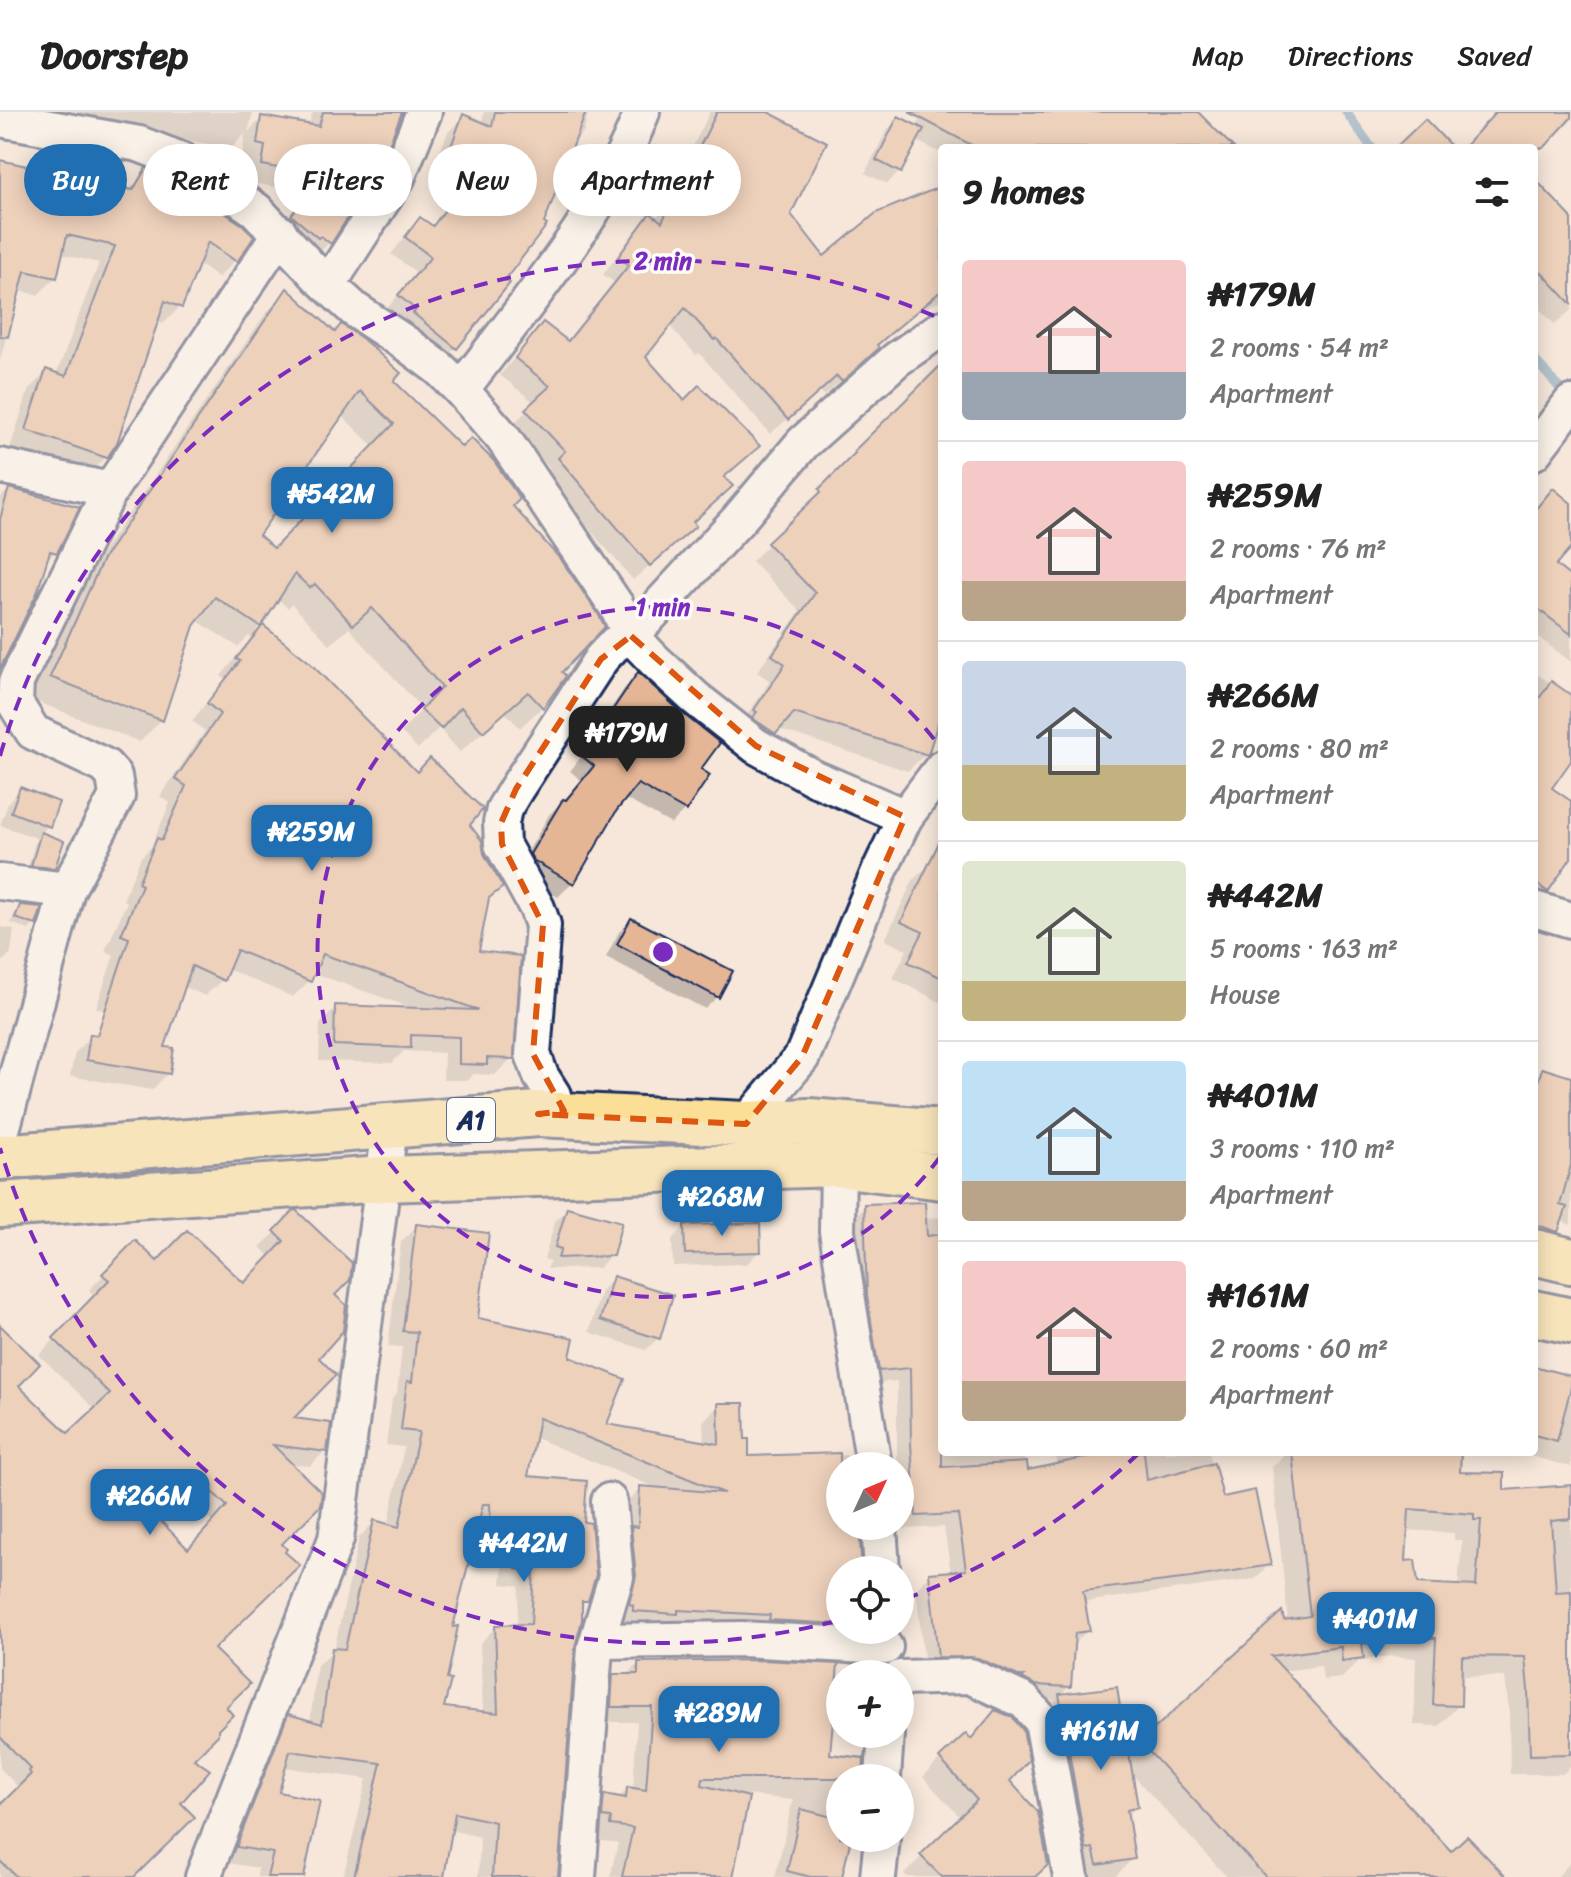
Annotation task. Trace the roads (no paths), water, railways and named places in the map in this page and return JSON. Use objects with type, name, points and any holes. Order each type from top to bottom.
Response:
[{"type":"highway","name":"A1","points":[[0,1157],[538,1114],[746,1124],[809,1121],[938,1132]]},
{"type":"highway","name":"A1","points":[[0,1205],[384,1179],[838,1164],[938,1176]]},
{"type":"highway","points":[[1538,1253],[1571,1261]]},
{"type":"highway","points":[[1538,1314],[1571,1321]]},
{"type":"street","points":[[328,285],[397,178],[424,112]]},
{"type":"street","points":[[461,390],[573,242],[608,183],[642,112]]},
{"type":"street","points":[[0,119],[139,144],[186,162],[228,189],[280,233],[355,310],[440,369],[461,390],[503,438],[617,607],[631,636],[695,698],[756,746],[814,778],[905,817]]},
{"type":"street","points":[[0,1137],[67,890],[117,796],[114,776],[105,766],[33,732],[15,703],[8,682],[110,490],[280,233]]},
{"type":"street","points":[[538,1114],[556,1112],[553,1095],[541,1076],[533,1054],[543,925],[502,844],[504,809],[601,659],[615,644],[631,636],[739,519],[803,443],[897,359],[938,331]]},
{"type":"street","points":[[0,466],[110,490]]},
{"type":"street","points":[[746,1124],[802,1057],[905,817],[938,773]]},
{"type":"street","points":[[0,882],[67,890]]},
{"type":"street","points":[[203,1877],[336,1539],[390,1127]]},
{"type":"street","points":[[838,1164],[837,1231],[872,1452]]},
{"type":"street","points":[[578,1877],[595,1648],[616,1577],[609,1501]]},
{"type":"street","points":[[595,1648],[600,1641],[608,1640],[742,1639],[886,1650]]},
{"type":"street","points":[[914,1678],[970,1676],[1024,1701],[1042,1721],[1071,1877]]},
{"type":"street","points":[[878,1877],[881,1852]]},
{"type":"waterway","points":[[1346,112],[1369,144]]},
{"type":"waterway","points":[[1538,364],[1569,399]]}]
